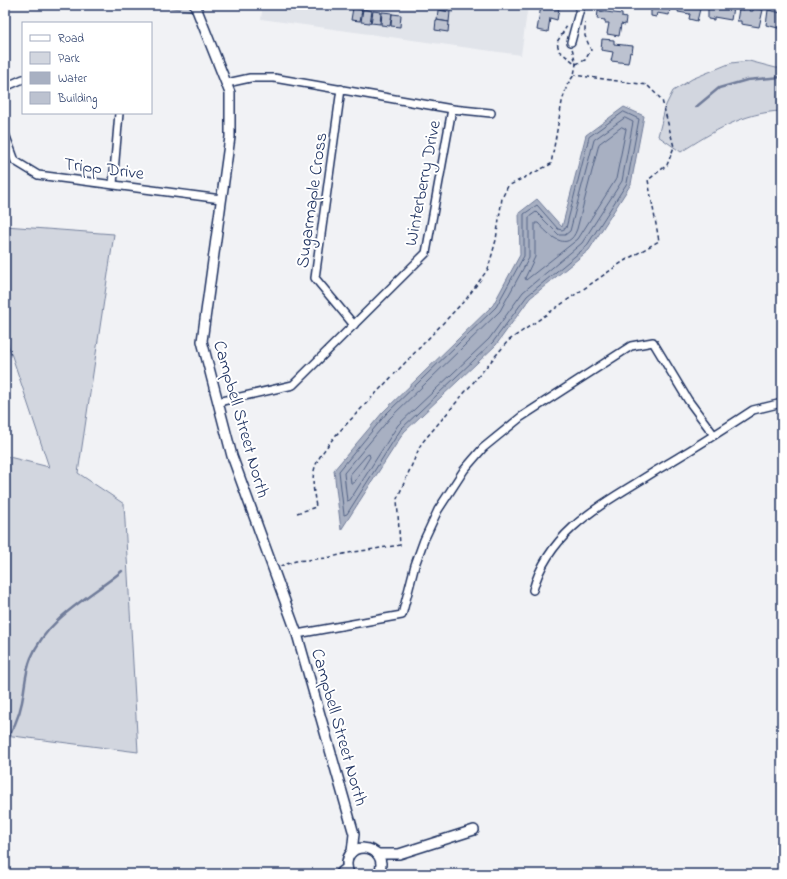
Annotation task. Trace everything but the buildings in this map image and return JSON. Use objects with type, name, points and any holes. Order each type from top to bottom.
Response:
[{"type":"street","name":"Campbell Street North","points":[[195,5],[230,93],[230,137],[202,341],[232,456],[297,634],[354,834],[352,852],[347,860],[348,871]]},
{"type":"street","points":[[571,42],[581,5]]},
{"type":"street","name":"Winterberry Drive","points":[[218,402],[293,385],[426,253],[452,109],[274,78],[250,78],[227,83]]},
{"type":"street","points":[[5,86],[22,79]]},
{"type":"street","name":"Sugarmaple Cross","points":[[342,89],[315,278],[354,325]]},
{"type":"street","points":[[452,109],[490,114]]},
{"type":"street","points":[[113,184],[119,114]]},
{"type":"street","name":"Tripp Drive","points":[[5,134],[15,161],[38,175],[221,199]]},
{"type":"street","points":[[297,634],[402,614],[424,540],[438,510],[464,470],[483,448],[516,421],[631,346],[653,342],[688,400],[714,435]]},
{"type":"street","points":[[533,590],[538,572],[547,557],[561,538],[587,514],[753,410],[782,403]]},
{"type":"street","points":[[352,852],[359,848],[366,848],[377,854],[400,854],[474,830]]},
{"type":"street","name":"Campbell Street North","points":[[354,834],[366,848]]},
{"type":"street","points":[[377,854],[381,862],[380,871]]},
{"type":"street","points":[[380,871],[400,854]]},
{"type":"street","points":[[338,874],[348,871]]},
{"type":"path","points":[[298,513],[316,507],[313,470],[319,457],[336,435],[467,298],[488,269],[496,240],[502,198],[508,186],[551,164],[562,102],[567,85],[574,75],[576,64],[571,42]]},
{"type":"path","points":[[273,568],[296,561],[327,558],[400,545],[397,499],[421,444],[508,341],[624,261],[659,241],[648,180],[667,165],[674,147],[662,100],[647,86],[574,75]]},
{"type":"shaded area","points":[[263,5],[528,5],[521,55],[261,19]]},
{"type":"green space","points":[[150,5],[199,5],[202,12]]},
{"type":"green space","points":[[749,61],[776,68],[782,68],[782,111],[755,115],[729,124],[681,152],[658,136],[666,105],[673,91],[692,79],[731,63]]},
{"type":"green space","points":[[5,226],[114,234],[78,473],[124,504],[138,752],[5,735],[5,456],[49,467],[5,335]]},
{"type":"water","points":[[624,107],[644,116],[631,184],[589,250],[530,298],[496,345],[404,432],[341,530],[334,470],[383,412],[493,305],[520,255],[519,213],[537,199],[562,227],[586,135]]},
{"type":"waterway","points":[[696,107],[719,88],[747,80],[782,77]]},
{"type":"waterway","points":[[5,744],[19,713],[27,669],[38,644],[47,631],[70,609],[122,571]]}]
